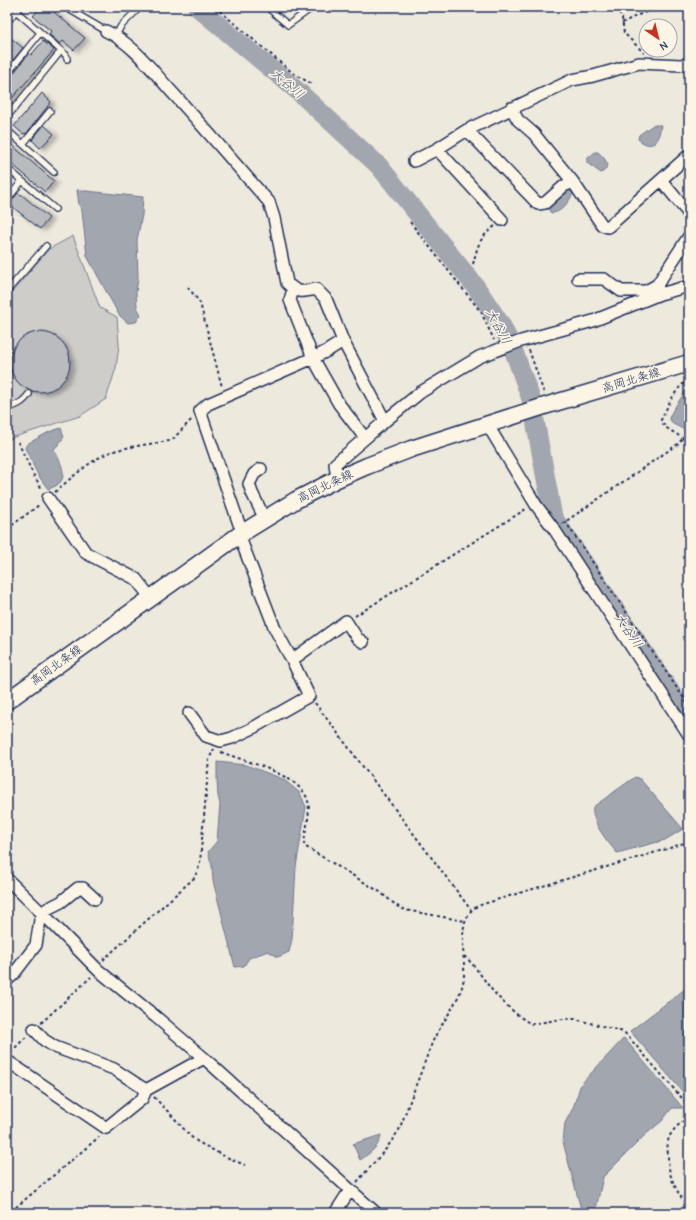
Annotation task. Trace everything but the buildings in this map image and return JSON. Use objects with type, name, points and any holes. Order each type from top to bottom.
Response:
[{"type":"main road","name":"高岡北条線","points":[[7,701],[150,597],[242,533],[296,500],[337,479],[411,449],[487,424],[689,363]]},
{"type":"street","points":[[111,33],[144,61],[268,202],[274,218],[287,283],[300,292],[316,289],[326,299],[343,341],[385,421]]},
{"type":"street","points":[[414,161],[438,149],[468,130],[572,80],[593,76],[639,62],[686,68]]},
{"type":"street","points":[[511,108],[518,120],[534,134],[573,182],[602,225],[608,227],[689,155]]},
{"type":"street","points":[[468,130],[538,204],[545,203],[564,186],[573,182]]},
{"type":"street","points":[[438,149],[502,220]]},
{"type":"street","points":[[662,180],[689,214]]},
{"type":"street","points":[[337,479],[335,464],[365,438],[421,392],[479,357],[525,340],[593,320],[659,290],[689,236]]},
{"type":"street","points":[[578,279],[604,279],[621,291],[646,291],[689,286]]},
{"type":"street","points":[[294,289],[290,300],[313,358],[339,404],[365,438]]},
{"type":"street","points":[[189,713],[206,736],[221,747],[232,738],[251,729],[308,696],[292,660],[275,629],[200,411],[208,404],[313,358],[343,341]]},
{"type":"street","points":[[487,424],[535,503],[554,529],[689,735]]},
{"type":"street","points":[[261,469],[254,474],[249,484],[265,518]]},
{"type":"street","points":[[48,498],[86,553],[136,579],[150,597]]},
{"type":"street","points":[[292,660],[346,621],[357,638],[363,642]]},
{"type":"street","points":[[7,879],[96,969],[204,1058],[376,1213]]},
{"type":"street","points":[[7,980],[13,975],[36,945],[40,920],[47,909],[61,902],[78,888],[83,888],[95,899]]},
{"type":"street","points":[[34,1029],[44,1040],[55,1047],[114,1069],[146,1090]]},
{"type":"street","points":[[8,1058],[9,1062],[106,1128],[142,1099],[146,1090],[204,1058]]},
{"type":"street","points":[[335,1213],[350,1190]]},
{"type":"lane","points":[[65,7],[111,33],[121,26],[140,7]]},
{"type":"lane","points":[[267,7],[288,25],[313,7]]},
{"type":"lane","points":[[7,22],[18,9],[40,33],[66,55],[67,59]]},
{"type":"lane","points":[[7,74],[40,33]]},
{"type":"lane","points":[[7,117],[61,51]]},
{"type":"lane","points":[[23,144],[50,111]]},
{"type":"lane","points":[[7,130],[54,172]]},
{"type":"lane","points":[[7,168],[55,209]]},
{"type":"lane","points":[[7,200],[22,181]]},
{"type":"lane","points":[[7,291],[46,246]]},
{"type":"lane","points":[[7,408],[25,401],[29,394]]},
{"type":"path","points":[[215,7],[294,74],[312,84]]},
{"type":"path","points":[[617,7],[624,32],[636,46],[649,57],[650,63]]},
{"type":"path","points":[[622,23],[660,7]]},
{"type":"path","points":[[473,264],[482,236],[502,220]]},
{"type":"path","points":[[410,222],[481,312],[498,349]]},
{"type":"path","points":[[188,287],[200,303],[225,396]]},
{"type":"path","points":[[525,340],[546,406]]},
{"type":"path","points":[[689,379],[676,392],[661,420],[665,427],[689,442]]},
{"type":"path","points":[[7,529],[95,460],[113,451],[169,441],[179,433],[200,411]]},
{"type":"path","points":[[683,438],[678,444],[565,521],[689,706]]},
{"type":"path","points":[[18,442],[33,474],[48,498]]},
{"type":"path","points":[[346,621],[535,503]]},
{"type":"path","points":[[308,696],[471,911]]},
{"type":"path","points":[[8,1058],[34,1029],[96,969],[194,878],[200,862],[209,760],[212,752],[221,747],[263,766],[295,783],[308,800],[309,807],[304,844],[306,847],[380,892],[397,906],[405,910],[466,921]]},
{"type":"path","points":[[350,1190],[386,1149],[399,1130],[432,1044],[462,986],[465,969],[463,936],[466,921],[471,911],[477,907],[496,900],[689,841]]},
{"type":"path","points":[[464,956],[472,963],[492,990],[521,1018],[530,1024],[562,1019],[575,1019],[624,1032],[689,1106]]},
{"type":"path","points":[[146,1090],[194,1139],[224,1156],[245,1165]]},
{"type":"path","points":[[689,1116],[672,1132],[668,1139],[667,1147],[668,1166],[671,1178],[689,1209]]},
{"type":"path","points":[[16,1213],[15,1208],[99,1137],[106,1128]]},
{"type":"shaded area","points":[[653,125],[661,125],[657,139],[651,144],[643,143],[638,139],[639,135]]},
{"type":"shaded area","points":[[595,152],[598,152],[604,158],[608,165],[601,173],[587,163],[587,159]]},
{"type":"shaded area","points":[[570,188],[574,192],[568,202],[562,209],[555,213],[551,213],[549,210],[550,205]]},
{"type":"shaded area","points":[[77,190],[143,197],[142,215],[137,240],[138,278],[136,292],[137,307],[141,315],[136,322],[128,323],[119,315],[87,256],[82,211],[79,205]]},
{"type":"shaded area","points":[[73,236],[100,308],[117,317],[119,345],[116,368],[106,399],[80,416],[14,437],[7,441],[7,298],[49,249]]},
{"type":"shaded area","points":[[689,386],[689,432],[673,424],[669,418]]},
{"type":"shaded area","points":[[61,428],[64,437],[54,449],[62,466],[63,477],[56,486],[48,489],[38,475],[25,448],[27,444],[49,432]]},
{"type":"shaded area","points":[[217,762],[246,765],[283,779],[300,793],[306,807],[296,867],[292,939],[289,952],[278,957],[268,951],[249,958],[244,966],[235,967],[213,881],[212,866],[208,852],[217,841],[220,804],[218,796]]},
{"type":"shaded area","points":[[635,777],[640,779],[683,829],[665,840],[617,853],[604,837],[597,825],[594,819],[593,807]]},
{"type":"shaded area","points":[[689,986],[689,1099],[630,1031]]},
{"type":"shaded area","points":[[624,1038],[683,1108],[672,1108],[662,1121],[645,1135],[603,1177],[595,1213],[582,1213],[563,1142],[565,1123],[573,1108],[581,1084]]},
{"type":"shaded area","points":[[381,1135],[376,1146],[370,1153],[360,1160],[353,1144]]},
{"type":"waterway","name":"大谷川","points":[[197,7],[300,93],[379,166],[476,287],[502,326],[513,349],[531,399],[553,517],[689,719]]}]
